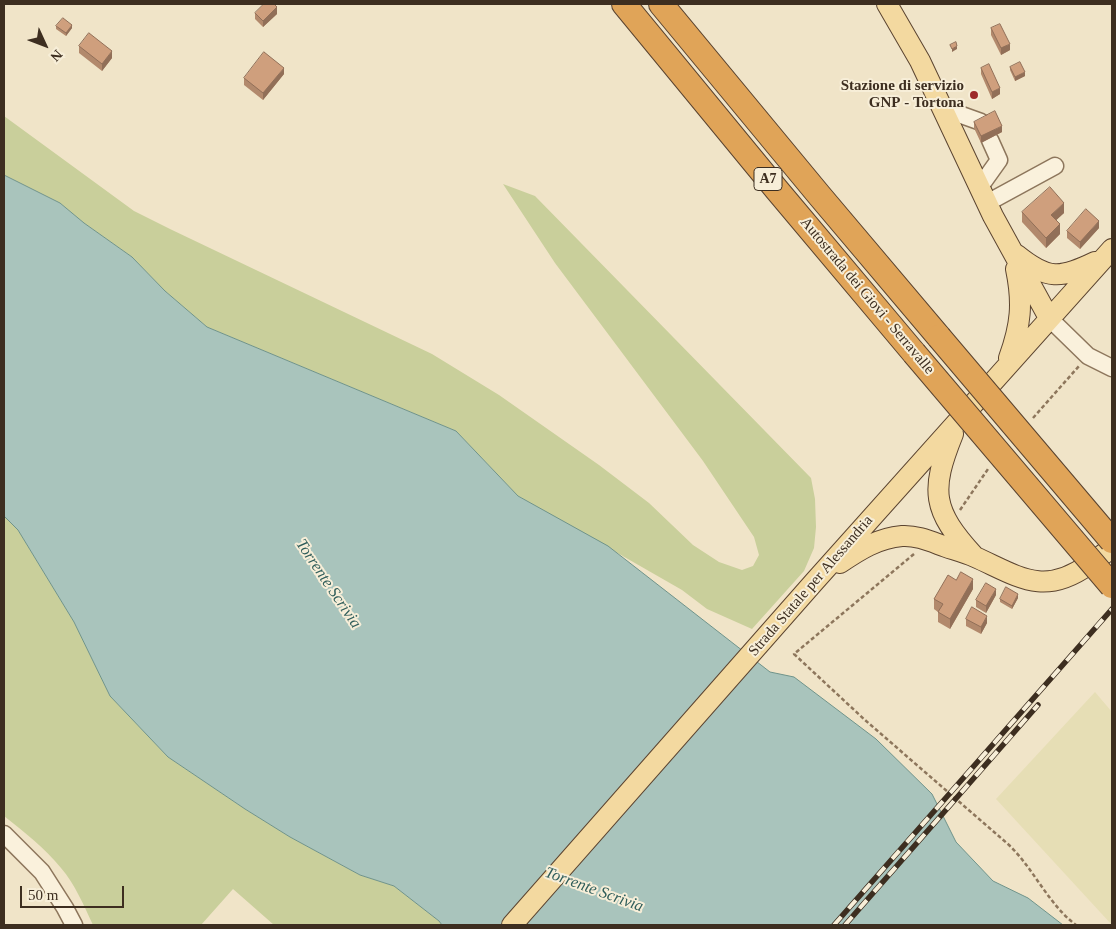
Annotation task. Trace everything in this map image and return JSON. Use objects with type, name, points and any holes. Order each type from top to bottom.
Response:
[{"type":"highway","name":"Autostrada dei Giovi - Serravalle","points":[[624,4],[914,353],[1112,586]]},
{"type":"highway","name":"Autostrada dei Giovi - Serravalle","points":[[661,4],[819,195],[1112,541]]},
{"type":"main road","points":[[887,4],[920,61],[983,195],[1048,318]]},
{"type":"main road","points":[[903,4],[920,61]]},
{"type":"main road","points":[[1012,250],[1038,270],[1059,274],[1070,273],[1109,252]]},
{"type":"main road","points":[[1006,366],[1016,337],[1021,302],[1012,250]]},
{"type":"main road","name":"Strada Statale per Alessandria","points":[[512,925],[1048,318],[1109,252]]},
{"type":"main road","points":[[957,423],[939,473],[937,489],[939,505],[949,527],[974,556]]},
{"type":"main road","points":[[814,582],[858,551],[888,538],[904,536],[923,538],[974,556],[1008,573],[1033,581],[1058,581],[1080,571],[1112,547]]},
{"type":"street","points":[[942,108],[981,122]]},
{"type":"street","points":[[983,195],[999,160],[990,140]]},
{"type":"street","points":[[983,195],[1055,166]]},
{"type":"street","points":[[1048,318],[1088,356],[1112,368]]},
{"type":"street","points":[[4,834],[42,872],[74,925]]},
{"type":"path","points":[[916,552],[794,654],[1020,855],[1056,904],[1076,925]]},
{"type":"shaded area","points":[[1095,692],[1112,712],[1112,925],[996,799]]},
{"type":"green space","points":[[4,116],[134,211],[432,354],[499,395],[599,465],[649,503],[693,545],[719,562],[742,570],[753,566],[759,555],[754,537],[703,461],[555,263],[503,184],[535,196],[811,478],[815,499],[816,527],[814,548],[804,571],[752,629],[707,609],[682,590],[518,496],[456,431],[207,327],[165,291],[132,257],[84,223],[60,203],[4,175]]},
{"type":"green space","points":[[4,516],[18,530],[74,622],[110,696],[168,757],[290,837],[360,875],[394,886],[442,925],[274,925],[233,889],[201,925],[93,925],[66,874],[41,847],[4,816]]},
{"type":"water","name":"Torrente Scrivia","points":[[4,175],[60,203],[84,223],[132,257],[165,291],[207,327],[456,431],[518,496],[608,546],[770,672],[794,677],[876,739],[932,794],[956,842],[993,881],[1028,898],[1063,925],[442,925],[394,886],[360,875],[290,837],[168,757],[110,696],[74,622],[18,530],[4,516]]},
{"type":"building","points":[[264,4],[274,4],[277,7],[263,21],[255,13]]},
{"type":"building","points":[[63,18],[72,25],[66,33],[56,26]]},
{"type":"building","points":[[1000,24],[1010,44],[1001,48],[991,28]]},
{"type":"building","points":[[89,33],[112,51],[102,64],[79,46]]},
{"type":"building","points":[[956,42],[957,46],[952,49],[950,45]]},
{"type":"building","points":[[264,52],[284,68],[263,93],[244,78]]},
{"type":"building","points":[[1020,62],[1025,72],[1015,77],[1010,67]]},
{"type":"building","points":[[989,64],[1000,88],[992,92],[981,68]]},
{"type":"building","points":[[995,111],[1002,126],[981,136],[974,122]]},
{"type":"building","points":[[1050,187],[1064,203],[1051,215],[1060,224],[1046,238],[1022,212]]},
{"type":"building","points":[[1086,209],[1099,221],[1080,242],[1067,231]]},
{"type":"building","points":[[961,572],[973,579],[950,619],[938,612],[943,604],[934,599],[948,575],[956,580]]},
{"type":"building","points":[[986,583],[996,589],[986,606],[976,600]]},
{"type":"building","points":[[1006,587],[1018,594],[1012,606],[1000,599]]},
{"type":"building","points":[[972,607],[987,616],[981,627],[966,619]]},
{"type":"railway","points":[[834,925],[1112,609]]},
{"type":"railway","points":[[845,925],[1038,705]]},
{"type":"place","name":"Stazione di servizio GNP - Tortona","points":[[974,95]]}]
